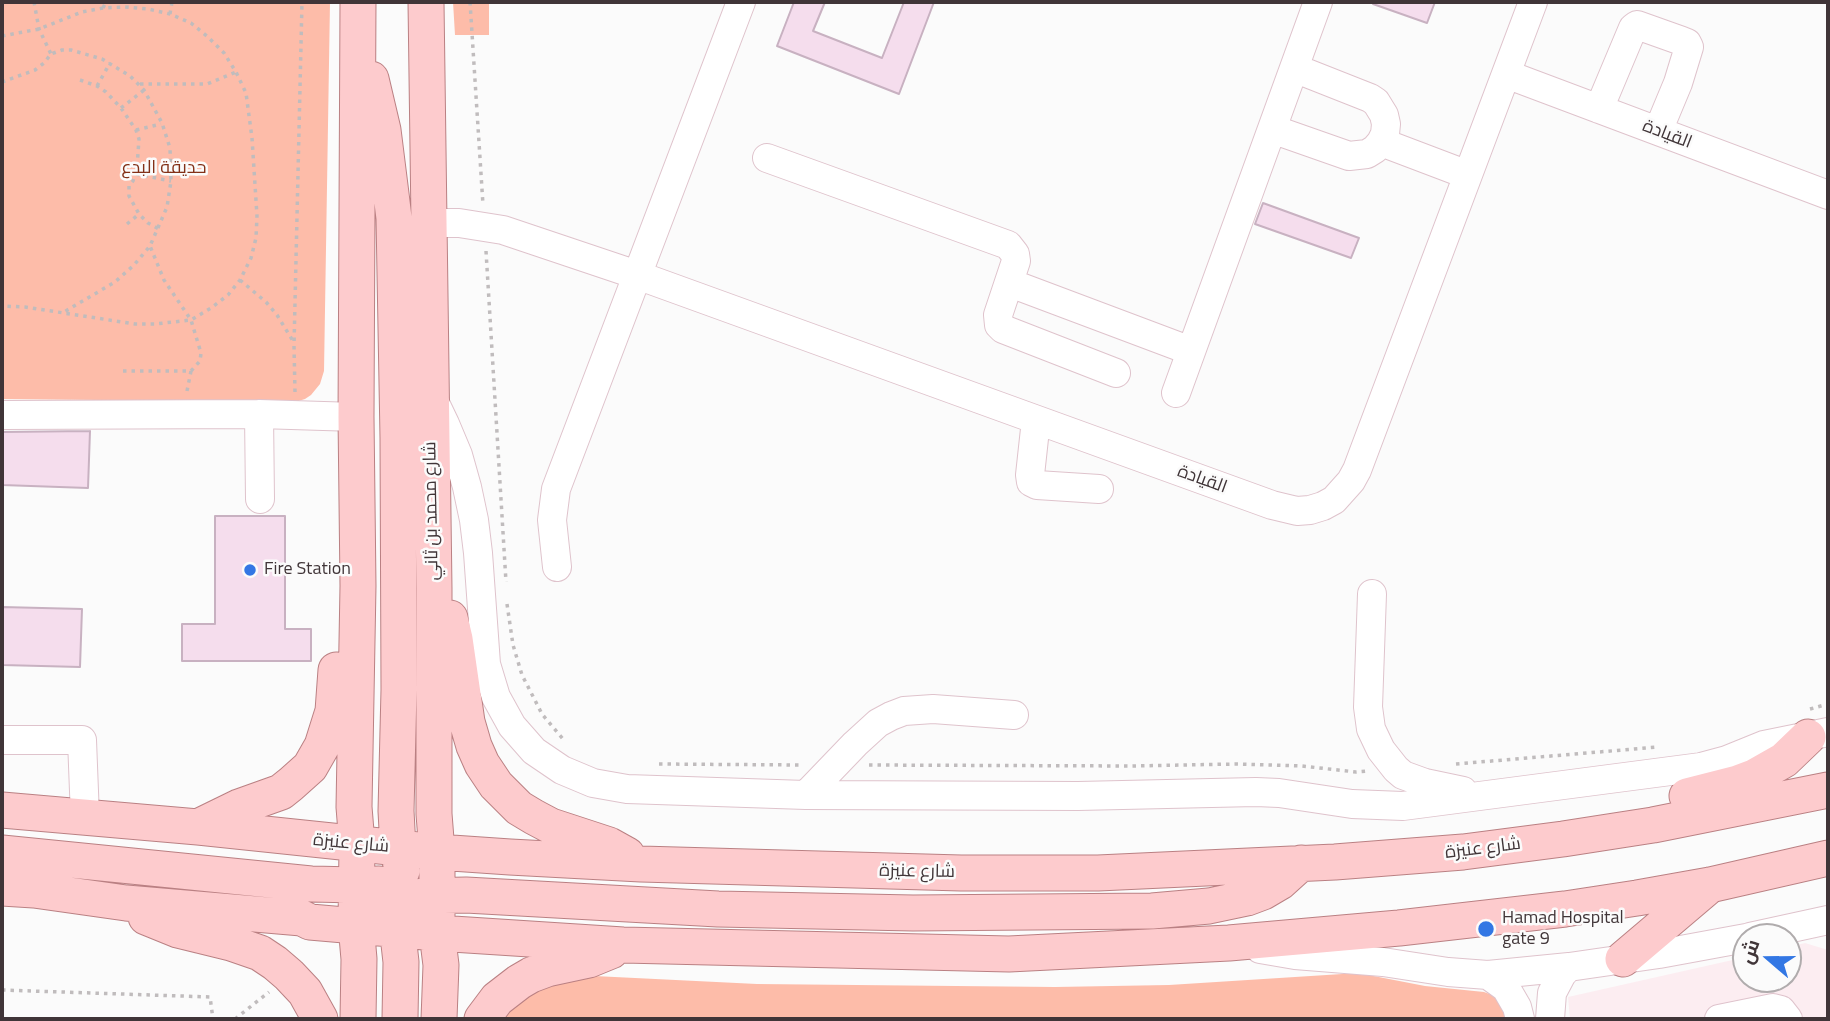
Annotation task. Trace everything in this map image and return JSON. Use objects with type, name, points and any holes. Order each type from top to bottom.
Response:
[{"type":"main road","name":"شارع محمد بن ثاني","points":[[426,2],[434,814],[437,852]]},
{"type":"main road","points":[[357,845],[354,807],[358,586],[358,11]]},
{"type":"main road","points":[[358,11],[383,130],[394,218],[399,690],[396,811],[400,1019]]},
{"type":"main road","points":[[198,827],[239,807],[281,792],[310,767],[317,757],[333,710],[336,665],[342,632],[349,605],[358,586]]},
{"type":"main road","points":[[433,589],[449,614],[463,704],[474,746],[496,785],[519,808],[534,817],[551,826],[609,845],[641,864]]},
{"type":"main road","points":[[1653,825],[1667,809],[1684,798],[1738,783],[1770,769],[1784,760],[1814,726]]},
{"type":"main road","name":"شارع عنيزة","points":[[2,888],[356,925],[398,890],[437,852],[641,864],[961,873],[1098,873],[1386,859],[1463,852],[1653,825],[1828,790]]},
{"type":"main road","name":"شارع عنيزة","points":[[2,810],[198,827],[357,845],[438,933],[623,945],[1009,954],[1229,943],[1399,928],[1564,909],[1710,885],[1828,858]]},
{"type":"main road","points":[[2,853],[311,884],[467,895],[718,909],[899,913],[1152,911],[1209,906],[1263,892],[1280,882],[1301,863]]},
{"type":"main road","points":[[1623,959],[1710,885]]},
{"type":"main road","points":[[126,903],[155,922],[260,953],[289,975],[305,992],[320,1019]]},
{"type":"main road","points":[[356,925],[359,959],[358,1019]]},
{"type":"main road","points":[[438,933],[441,965],[439,1019]]},
{"type":"main road","points":[[482,1019],[497,999],[531,975],[589,960],[623,945]]},
{"type":"street","points":[[557,567],[552,520],[556,489],[741,2]]},
{"type":"street","points":[[1175,393],[1318,2]]},
{"type":"street","name":"القيادة","points":[[429,223],[459,223],[503,230],[637,275],[1284,510],[1310,510],[1334,500],[1352,481],[1357,470],[1533,2]]},
{"type":"street","points":[[1599,109],[1633,28],[1637,25],[1682,41],[1689,47],[1678,83],[1658,131]]},
{"type":"street","points":[[1272,128],[1349,156],[1367,154],[1381,142],[1386,124],[1376,102],[1370,97],[1294,68]]},
{"type":"street","name":"القيادة","points":[[1506,74],[1828,195]]},
{"type":"street","points":[[1381,142],[1468,175]]},
{"type":"street","points":[[767,158],[1008,244],[1016,261],[998,314],[999,325],[1007,332],[1116,373]]},
{"type":"street","points":[[1010,283],[1191,351]]},
{"type":"street","points":[[1055,349],[1070,306]]},
{"type":"street","points":[[430,394],[458,455],[469,498],[478,553],[486,664],[503,712],[523,739],[548,762],[585,781],[610,787],[806,795],[1078,796],[1256,792],[1352,804],[1403,806],[1701,767],[1727,760],[1814,726]]},
{"type":"street","points":[[2,415],[259,414],[356,417]]},
{"type":"street","points":[[259,414],[260,499]]},
{"type":"street","points":[[1036,420],[1031,482],[1037,485],[1099,489]]},
{"type":"street","points":[[1372,594],[1367,707],[1371,729],[1381,750],[1403,775],[1424,783],[1483,795]]},
{"type":"street","points":[[806,795],[878,723],[904,711],[933,709],[1014,715]]},
{"type":"street","points":[[2,740],[82,740],[85,817]]},
{"type":"street","name":"شارع عنيزة","points":[[1802,926],[1828,920]]},
{"type":"street","points":[[1802,928],[1828,932]]},
{"type":"street","name":"شارع عنيزة","points":[[1229,943],[1295,954],[1361,959],[1488,975],[1569,967],[1732,940]]},
{"type":"street","points":[[1550,1019],[1552,993],[1569,967]]},
{"type":"street","points":[[1488,975],[1497,980],[1512,997],[1520,1019]]},
{"type":"street","points":[[1719,1019],[1773,1008],[1781,1010],[1788,1019]]},
{"type":"path","points":[[34,2],[39,29],[51,54]]},
{"type":"path","points":[[103,8],[106,2]]},
{"type":"path","points":[[170,14],[172,2]]},
{"type":"path","points":[[296,415],[294,343],[302,2]]},
{"type":"path","points":[[470,2],[507,590]]},
{"type":"path","points":[[2,36],[39,29],[82,12],[103,8],[148,9],[191,23],[224,53],[246,93],[257,216],[257,238],[240,280],[228,295],[191,320],[135,324],[2,306]]},
{"type":"path","points":[[2,82],[35,70],[51,54],[62,50],[87,54],[110,63],[130,76],[144,90],[162,123],[170,148],[172,181],[167,207],[150,246],[115,282],[62,313]]},
{"type":"path","points":[[97,86],[110,63]]},
{"type":"path","points":[[138,84],[207,84],[236,72]]},
{"type":"path","points":[[80,80],[106,92],[136,130],[139,149],[136,174],[128,186],[129,196],[139,214],[159,229]]},
{"type":"path","points":[[121,108],[144,90]]},
{"type":"path","points":[[136,130],[162,123]]},
{"type":"path","points":[[136,174],[172,181]]},
{"type":"path","points":[[127,224],[139,214]]},
{"type":"path","points":[[150,246],[164,280],[191,320],[200,345],[200,361],[191,370],[187,393]]},
{"type":"path","points":[[240,280],[278,315],[294,343]]},
{"type":"path","points":[[122,371],[191,370]]},
{"type":"path","points":[[508,604],[513,645],[522,675],[542,714],[564,740]]},
{"type":"path","points":[[1814,726],[1828,704]]},
{"type":"path","points":[[1450,764],[1667,746]]},
{"type":"path","points":[[658,764],[1236,764],[1302,766],[1356,772],[1396,769]]},
{"type":"path","points":[[2,990],[210,997],[213,1019]]},
{"type":"path","points":[[235,1019],[270,991]]},
{"type":"shaded area","points":[[1802,944],[1828,950],[1828,1019],[1570,1019],[1568,997],[1732,960],[1732,993],[1802,993]]},
{"type":"green space","name":"حديقة البدع","points":[[2,2],[330,2],[324,371],[320,384],[311,395],[295,402],[2,399]]},
{"type":"green space","points":[[453,2],[489,2],[489,35],[455,35]]},
{"type":"green space","points":[[1358,973],[1425,986],[1484,992],[1495,996],[1511,1019],[495,1019],[508,1004],[574,975],[757,984],[1055,987],[1169,985]]},
{"type":"building","points":[[794,2],[825,2],[813,31],[882,58],[904,2],[934,2],[899,94],[777,46]]},
{"type":"building","points":[[1373,2],[1435,2],[1427,23]]},
{"type":"building","points":[[1263,203],[1359,238],[1351,258],[1255,224]]},
{"type":"building","points":[[90,431],[88,488],[2,485],[2,432]]},
{"type":"building","name":"Fire Station","points":[[215,516],[285,516],[285,629],[311,629],[311,661],[182,661],[182,624],[215,624]]},
{"type":"building","points":[[2,607],[82,609],[80,667],[2,665]]},
{"type":"place","name":"Fire Station","points":[[250,570]]},
{"type":"place","name":"Hamad Hospital gate 9","points":[[1486,929]]}]
